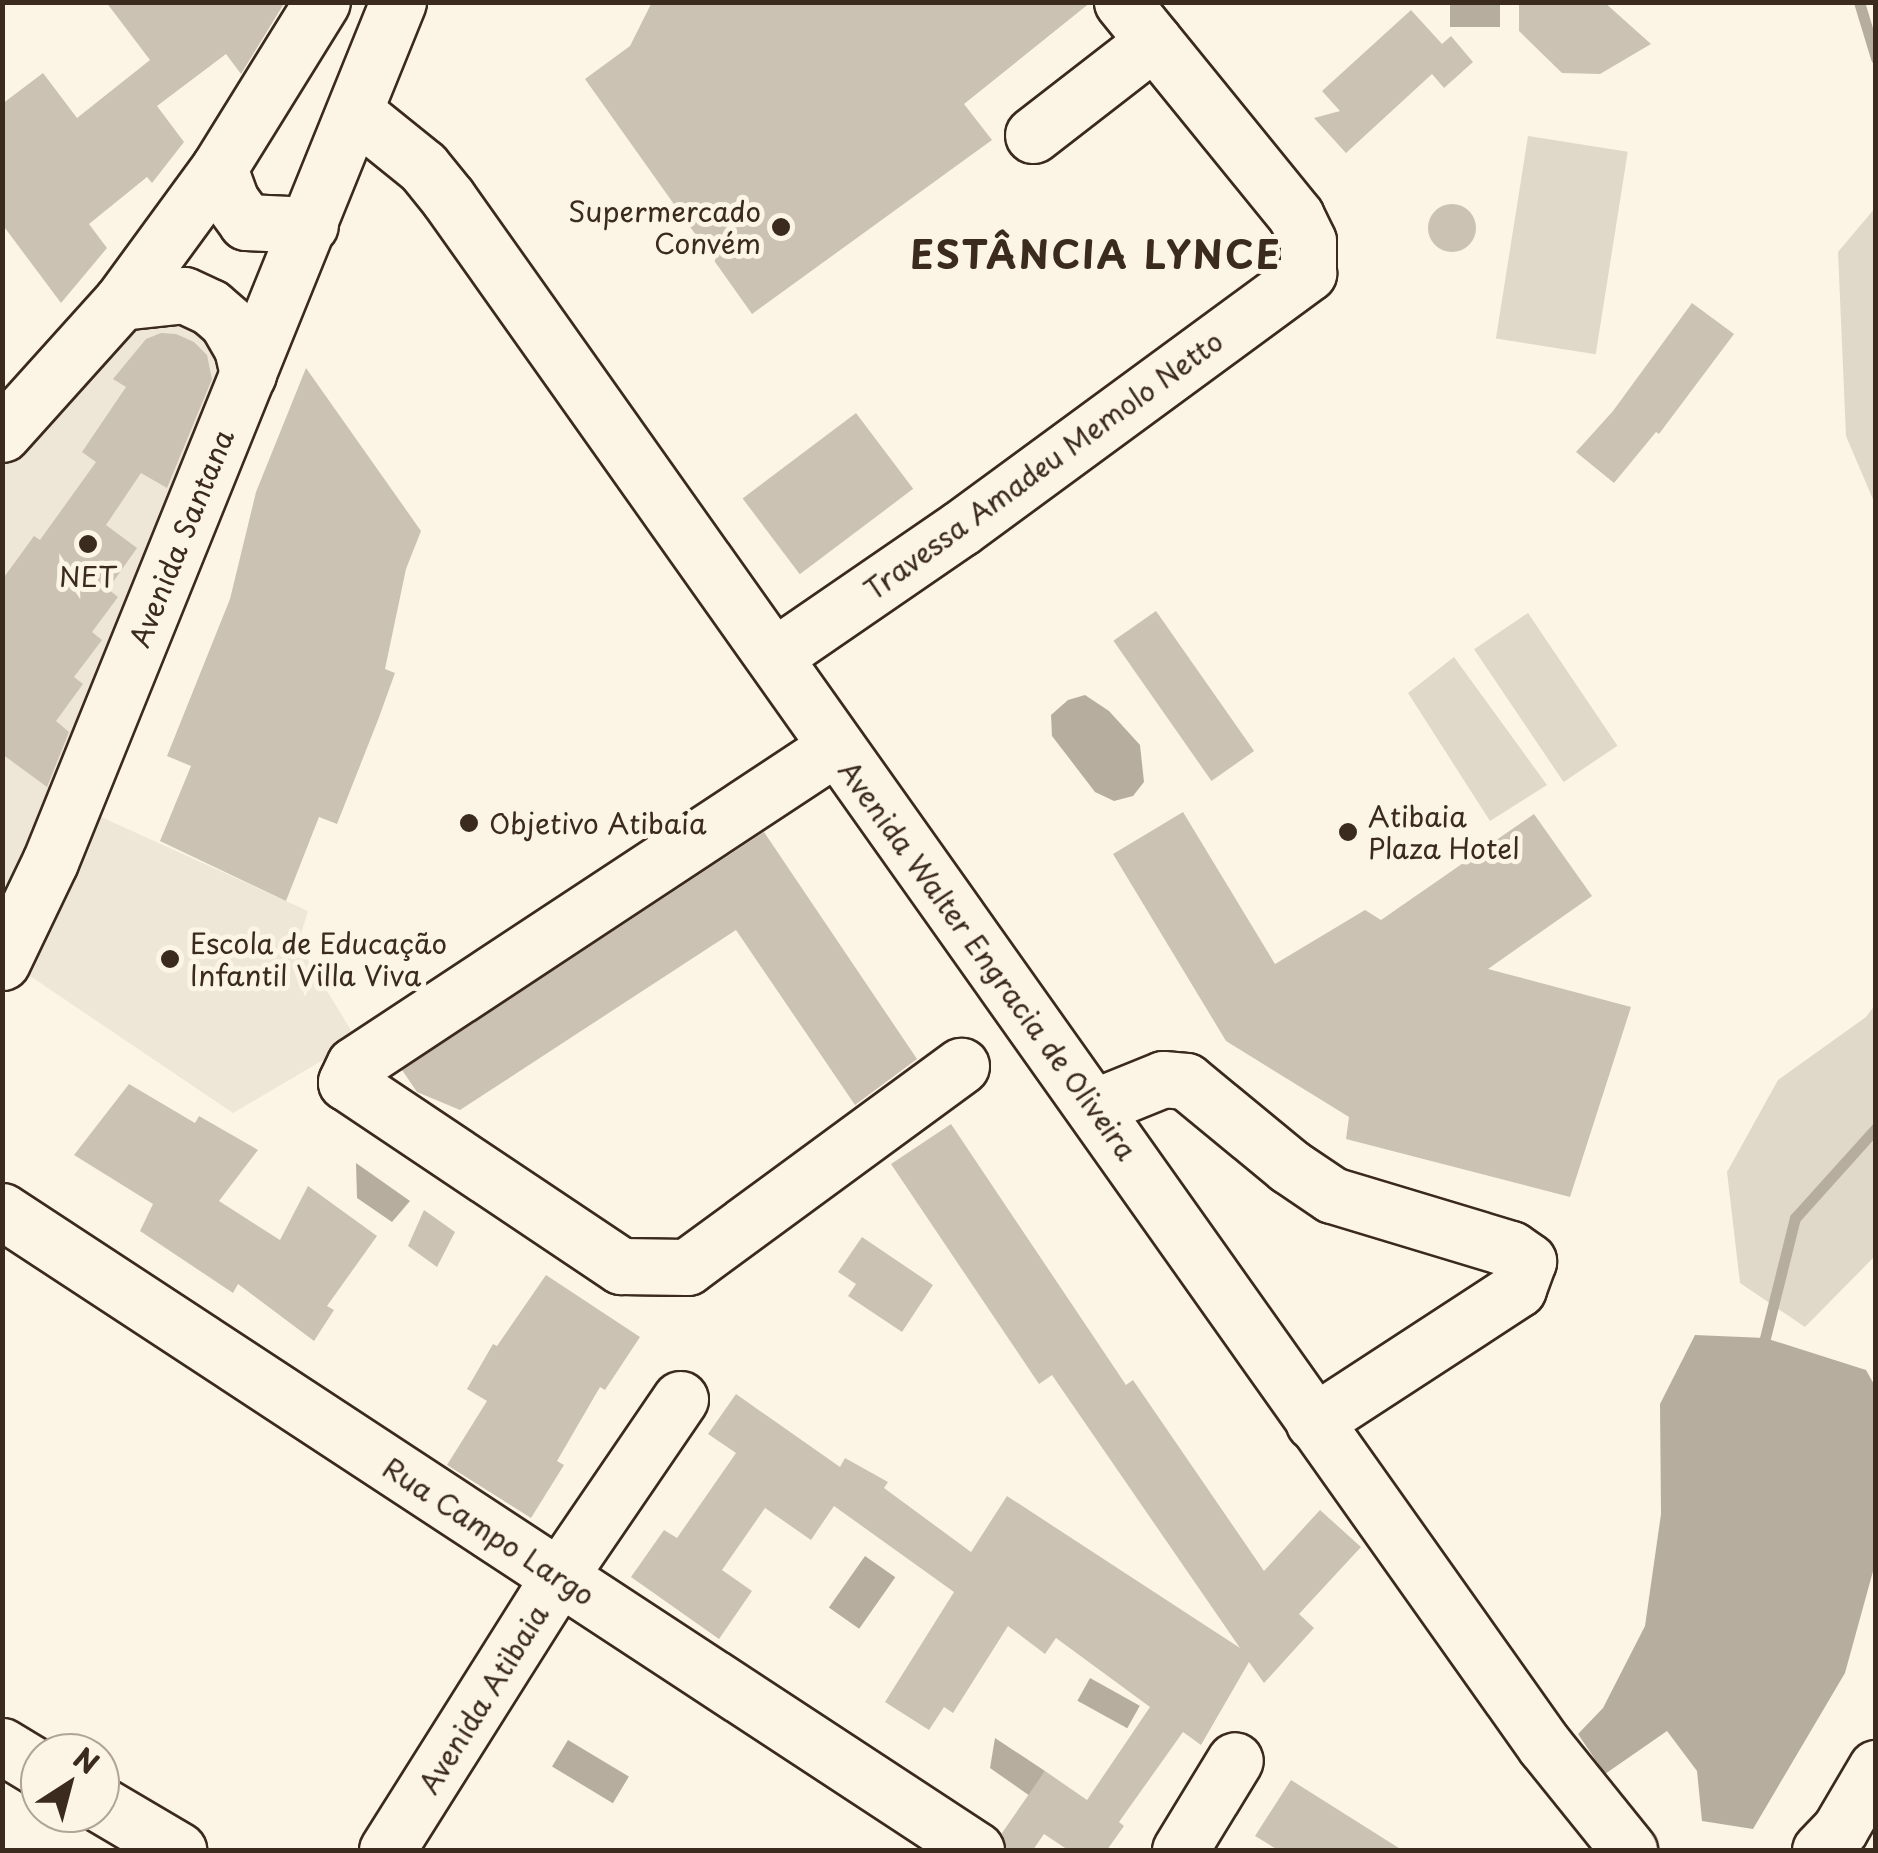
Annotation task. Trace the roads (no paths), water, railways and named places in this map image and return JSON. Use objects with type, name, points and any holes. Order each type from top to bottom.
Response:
[{"type":"street","points":[[2,434],[121,302],[220,168],[322,2]]},
{"type":"street","name":"Avenida Santana","points":[[2,962],[50,862],[398,2]]},
{"type":"street","points":[[1033,135],[1138,22]]},
{"type":"street","name":"Travessa Amadeu Memolo Netto","points":[[776,655],[961,528],[1308,272],[1308,241],[1296,216],[1138,22]]},
{"type":"street","name":"Avenida Walter Engracia de Oliveira","points":[[356,113],[423,167],[448,198],[682,532],[776,655],[836,747],[1314,1422],[1616,1836]]},
{"type":"street","points":[[220,168],[231,202],[246,222],[310,225]]},
{"type":"street","points":[[121,302],[184,295],[210,307],[227,322],[242,348],[248,374]]},
{"type":"street","points":[[836,747],[354,1066],[346,1082],[621,1266],[687,1267],[961,1066]]},
{"type":"street","points":[[1094,1107],[1163,1079],[1186,1081],[1289,1166],[1332,1195],[1511,1249],[1528,1261],[1518,1289],[1314,1422]]},
{"type":"street","name":"Rua Campo Largo","points":[[2,1211],[205,1348],[560,1575],[678,1658],[976,1850]]},
{"type":"street","name":"Avenida Atibaia","points":[[387,1850],[560,1575],[680,1399]]},
{"type":"street","points":[[1180,1850],[1235,1760]]},
{"type":"street","points":[[1820,1850],[1840,1828],[1876,1768]]},
{"type":"street","points":[[120,1816],[178,1850]]},
{"type":"waterway","points":[[1859,2],[1876,58]]},
{"type":"waterway","points":[[1765,1338],[1795,1218],[1876,1128]]},
{"type":"place","name":"Supermercado Convém","points":[[781,227]]},
{"type":"place","name":"NET","points":[[88,544]]},
{"type":"place","name":"Objetivo Atibaia","points":[[469,823]]},
{"type":"place","name":"Atibaia Plaza Hotel","points":[[1348,832]]},
{"type":"place","name":"Escola de Educação Infantil Villa Viva","points":[[170,959]]},
{"type":"district","name":"ESTÂNCIA LYNCE","points":[[1096,254]]}]
